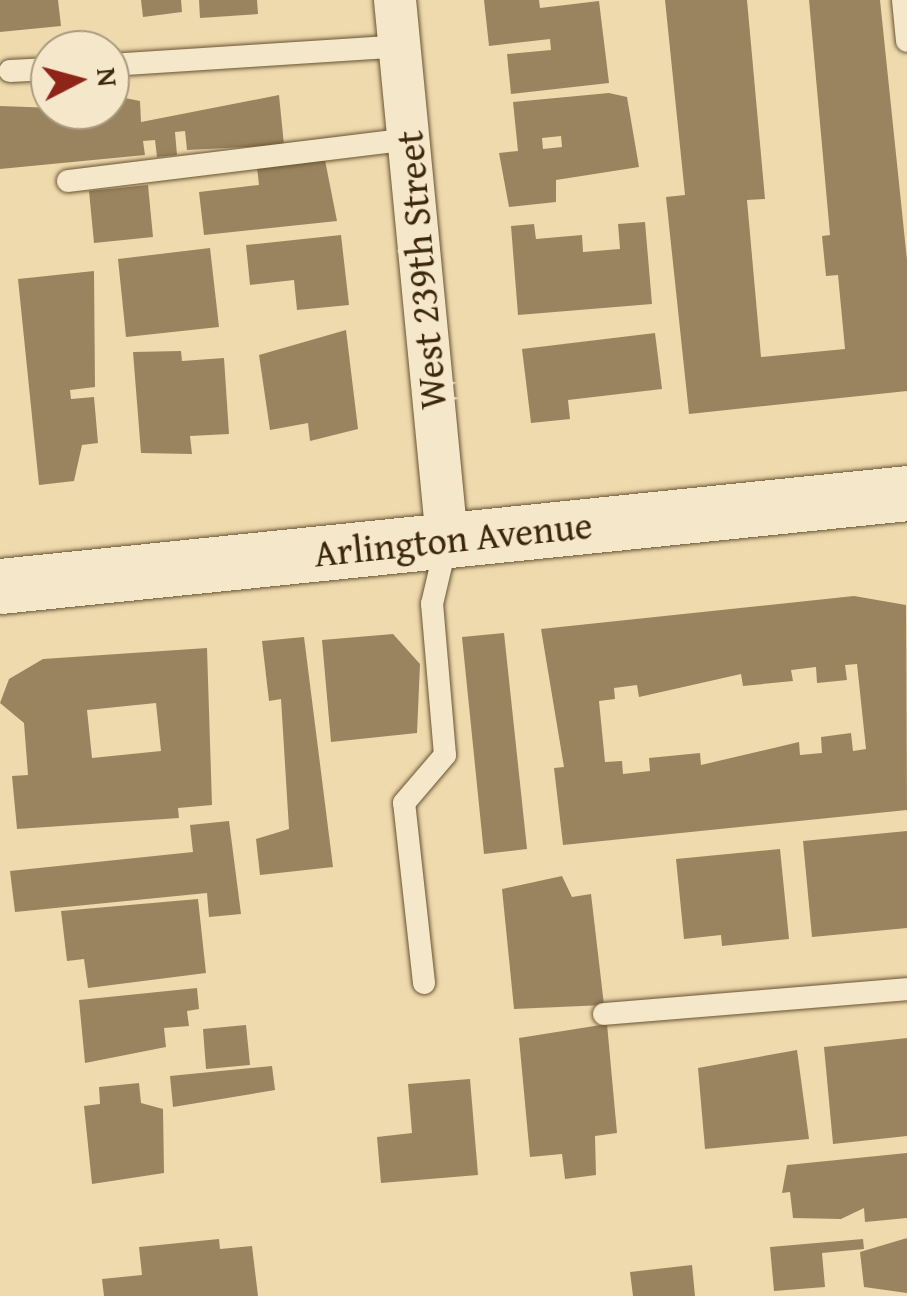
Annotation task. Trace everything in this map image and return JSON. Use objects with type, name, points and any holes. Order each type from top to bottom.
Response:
[{"type":"main road","name":"Arlington Avenue","points":[[0,586],[907,493]]},
{"type":"street","name":"West 239th Street","points":[[395,0],[447,540]]},
{"type":"lane","points":[[903,0],[907,41]]},
{"type":"lane","points":[[130,64],[400,46]]},
{"type":"lane","points":[[10,72],[30,70]]},
{"type":"lane","points":[[68,181],[409,139]]},
{"type":"lane","points":[[424,983],[404,803],[445,755],[432,604],[447,540]]},
{"type":"lane","points":[[604,1014],[907,988]]},
{"type":"building","points":[[0,0],[58,0],[61,26],[0,32]]},
{"type":"building","points":[[141,0],[181,0],[182,12],[143,17]]},
{"type":"building","points":[[199,0],[257,0],[258,14],[200,18]]},
{"type":"building","points":[[484,0],[539,0],[540,8],[599,1],[609,83],[511,94],[507,54],[551,50],[550,39],[489,46]]},
{"type":"building","points":[[665,0],[747,0],[765,199],[747,200],[761,357],[845,349],[838,275],[826,276],[822,236],[830,235],[809,0],[880,0],[907,260],[907,391],[689,414],[666,197],[685,195]]},
{"type":"building","points":[[609,93],[627,97],[639,167],[556,180],[556,202],[509,207],[499,153],[518,151],[513,102]],"holes":[[[561,136],[562,147],[543,149],[542,138]]]},
{"type":"building","points":[[279,95],[284,145],[187,150],[185,131],[175,132],[177,155],[157,157],[155,140],[143,141],[145,155],[0,169],[0,106],[30,107],[30,130],[130,130],[130,99],[140,101],[141,122]]},
{"type":"building","points":[[325,160],[337,221],[204,235],[199,192],[259,185],[257,167]]},
{"type":"building","points":[[148,185],[153,237],[94,243],[89,191]]},
{"type":"building","points":[[645,222],[652,304],[518,315],[511,226],[534,224],[536,239],[582,235],[583,252],[620,249],[618,224]]},
{"type":"building","points":[[341,235],[349,305],[297,310],[294,280],[250,285],[246,245]]},
{"type":"building","points":[[210,248],[219,327],[126,337],[118,259]]},
{"type":"building","points":[[94,271],[95,387],[70,390],[71,399],[94,397],[98,443],[82,445],[74,481],[39,485],[18,279]]},
{"type":"building","points":[[346,330],[358,429],[310,441],[308,423],[270,430],[259,355]]},
{"type":"building","points":[[655,333],[662,389],[568,400],[570,419],[531,423],[522,349]]},
{"type":"building","points":[[181,351],[182,361],[224,358],[229,434],[190,436],[192,454],[141,453],[133,352]]},
{"type":"building","points":[[854,596],[906,605],[907,810],[563,845],[554,768],[564,767],[541,629]],"holes":[[[857,664],[866,749],[853,751],[851,733],[821,737],[822,753],[800,755],[799,742],[701,765],[700,753],[649,758],[650,771],[623,774],[622,761],[605,762],[599,701],[615,699],[614,688],[637,685],[639,697],[741,674],[743,686],[793,681],[791,670],[816,667],[817,683],[847,680],[845,665]]]},
{"type":"building","points":[[504,633],[527,849],[484,854],[462,637]]},
{"type":"building","points":[[393,634],[420,664],[417,733],[331,742],[322,640]]},
{"type":"building","points":[[304,637],[333,867],[260,875],[256,839],[289,829],[281,699],[269,701],[262,641]]},
{"type":"building","points":[[207,648],[212,805],[178,808],[179,818],[17,829],[12,776],[28,775],[24,723],[0,703],[9,679],[43,659]],"holes":[[[156,703],[161,751],[92,758],[87,710]]]},
{"type":"building","points":[[229,821],[241,914],[209,917],[207,893],[15,912],[10,871],[193,852],[190,825]]},
{"type":"building","points":[[907,831],[907,928],[812,937],[803,841]]},
{"type":"building","points":[[780,849],[789,939],[722,946],[721,935],[684,939],[676,859]]},
{"type":"building","points":[[562,876],[572,897],[591,894],[604,1005],[514,1009],[502,889]]},
{"type":"building","points":[[198,899],[206,973],[88,988],[84,959],[67,961],[61,911]]},
{"type":"building","points":[[197,988],[199,1009],[187,1011],[189,1026],[164,1028],[166,1047],[85,1063],[79,1000]]},
{"type":"building","points":[[607,1024],[617,1133],[595,1136],[596,1175],[565,1179],[562,1154],[530,1157],[519,1038]]},
{"type":"building","points":[[246,1025],[250,1065],[206,1069],[203,1029]]},
{"type":"building","points":[[907,1038],[907,1136],[833,1144],[824,1047]]},
{"type":"building","points":[[797,1050],[809,1139],[705,1149],[698,1068]]},
{"type":"building","points":[[272,1066],[275,1090],[173,1107],[170,1076]]},
{"type":"building","points":[[470,1079],[478,1175],[381,1183],[377,1137],[412,1133],[408,1084]]},
{"type":"building","points":[[139,1083],[141,1103],[163,1109],[164,1173],[92,1184],[84,1106],[100,1104],[99,1087]]},
{"type":"building","points":[[907,1153],[907,1218],[865,1222],[864,1208],[841,1219],[793,1218],[790,1192],[782,1193],[787,1165]]},
{"type":"building","points":[[907,1238],[907,1293],[864,1287],[860,1252]]},
{"type":"building","points":[[219,1239],[220,1249],[252,1246],[258,1296],[104,1296],[102,1279],[142,1275],[139,1247]]},
{"type":"building","points":[[863,1239],[864,1249],[822,1253],[825,1287],[774,1291],[770,1247]]},
{"type":"building","points":[[692,1265],[695,1296],[633,1296],[630,1272]]}]
